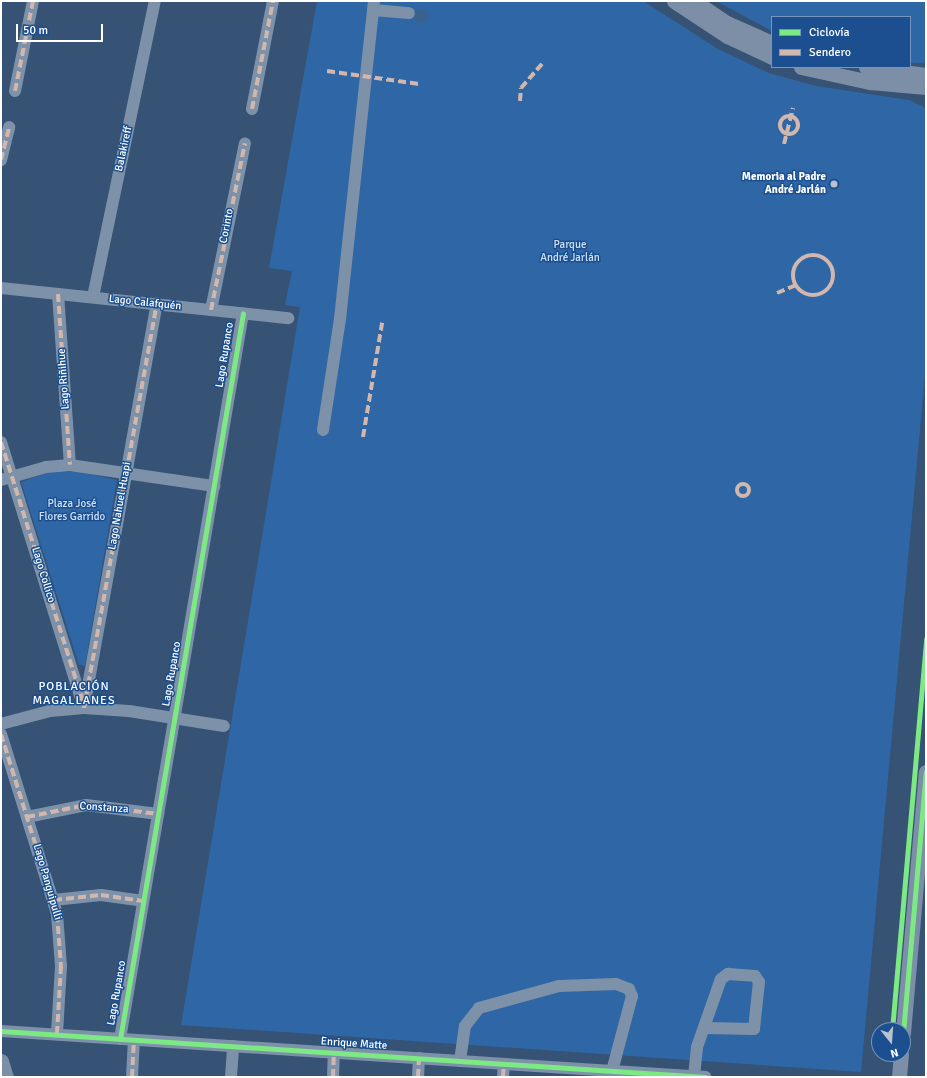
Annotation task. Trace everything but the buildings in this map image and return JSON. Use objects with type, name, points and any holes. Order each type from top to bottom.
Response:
[{"type":"main road","points":[[674,1],[727,36],[771,57]]},
{"type":"main road","points":[[694,1],[727,23],[771,43]]},
{"type":"main road","points":[[806,68],[870,82],[926,87]]},
{"type":"main road","points":[[874,68],[926,75]]},
{"type":"main road","points":[[904,1022],[923,833],[926,772]]},
{"type":"main road","points":[[1,1061],[6,1077]]},
{"type":"main road","points":[[899,1077],[900,1062]]},
{"type":"street","points":[[15,91],[33,1]]},
{"type":"street","name":"Balakireff","points":[[93,297],[155,1]]},
{"type":"street","points":[[252,109],[273,1]]},
{"type":"street","points":[[322,430],[340,319],[373,6],[409,13]]},
{"type":"street","points":[[1,160],[9,127]]},
{"type":"street","name":"Corinto","points":[[211,310],[245,142]]},
{"type":"street","name":"Lago Calafquén","points":[[1,288],[288,318]]},
{"type":"street","name":"Lago Riñihue","points":[[58,294],[70,465]]},
{"type":"street","name":"Lago Nahuel Huapi","points":[[84,708],[157,304]]},
{"type":"street","name":"Lago Rupanco","points":[[120,1039],[243,313]]},
{"type":"street","name":"Lago Collico","points":[[1,442],[6,479],[84,708]]},
{"type":"street","points":[[6,479],[46,467],[70,465],[214,486]]},
{"type":"street","points":[[1,724],[50,711],[84,708],[175,717],[224,726]]},
{"type":"street","name":"Lago Panguipulli","points":[[1,734],[54,900],[61,946],[57,1034]]},
{"type":"street","name":"Constanza","points":[[27,816],[86,805],[158,814]]},
{"type":"street","points":[[54,900],[101,895],[143,901]]},
{"type":"street","points":[[699,1077],[697,1047],[706,1028],[721,979],[728,974],[755,976],[759,982],[754,1029],[706,1028]]},
{"type":"street","points":[[460,1061],[466,1026],[479,1008],[559,986],[616,984],[629,989],[632,996],[612,1071]]},
{"type":"street","name":"Enrique Matte","points":[[1,1031],[504,1064],[589,1073],[612,1071],[699,1077]]},
{"type":"street","points":[[132,1077],[134,1040]]},
{"type":"street","points":[[231,1077],[233,1046]]},
{"type":"street","points":[[333,1077],[334,1053]]},
{"type":"street","points":[[418,1077],[419,1058]]},
{"type":"street","points":[[503,1077],[504,1064]]},
{"type":"green space","name":"Parque André Jarlán","points":[[317,1],[643,1],[718,49],[769,73],[816,86],[909,100],[926,108],[926,364],[861,1072],[181,1025],[300,307],[285,305],[292,271],[269,268]]},
{"type":"green space","points":[[716,1],[926,1],[926,63],[911,63],[911,16],[771,16],[771,30]]},
{"type":"green space","name":"Plaza José Flores Garrido","points":[[52,471],[81,472],[117,480],[85,666],[79,665],[21,482]]},
{"type":"shaded area","points":[[418,9],[424,9],[428,13],[428,19],[424,23],[418,23],[414,19],[414,13]]},
{"type":"marked path","points":[[15,91],[33,1]]},
{"type":"marked path","points":[[252,109],[273,1]]},
{"type":"marked path","points":[[520,101],[521,88],[542,64]]},
{"type":"marked path","points":[[327,71],[419,84]]},
{"type":"marked path","points":[[784,144],[793,108]]},
{"type":"marked path","points":[[789,116],[795,119],[798,125],[795,131],[789,134],[783,131],[780,125],[783,119],[789,116]]},
{"type":"marked path","points":[[1,160],[9,127]]},
{"type":"marked path","points":[[211,310],[245,143]]},
{"type":"marked path","points":[[813,255],[821,257],[827,261],[831,267],[833,275],[831,283],[827,289],[821,293],[813,295],[805,293],[799,289],[795,283],[793,275],[795,267],[799,261],[805,257],[813,255]]},
{"type":"marked path","points":[[777,293],[796,285]]},
{"type":"marked path","points":[[58,294],[70,465]]},
{"type":"marked path","points":[[84,708],[157,304]]},
{"type":"marked path","points":[[363,437],[382,323]]},
{"type":"marked path","points":[[1,442],[84,706]]},
{"type":"marked path","points":[[741,484],[745,484],[749,490],[745,496],[741,496],[737,492],[737,488],[741,484]]},
{"type":"marked path","points":[[1,734],[57,914],[61,966],[57,1034]]},
{"type":"marked path","points":[[27,817],[86,805],[158,814]]},
{"type":"marked path","points":[[54,900],[101,895],[143,901]]},
{"type":"marked path","points":[[132,1077],[134,1040]]},
{"type":"marked path","points":[[333,1077],[334,1053]]},
{"type":"marked path","points":[[418,1077],[419,1058]]},
{"type":"marked path","points":[[503,1077],[504,1064]]},
{"type":"cycle path","points":[[120,1039],[243,313]]},
{"type":"cycle path","points":[[893,1022],[926,638]]},
{"type":"cycle path","points":[[904,1022],[926,772]]},
{"type":"cycle path","points":[[1,1031],[705,1077]]},
{"type":"place","name":"Memoria al Padre André Jarlán","points":[[834,184]]},
{"type":"district","name":"POBLACIÓN MAGALLANES","points":[[74,694]]}]
